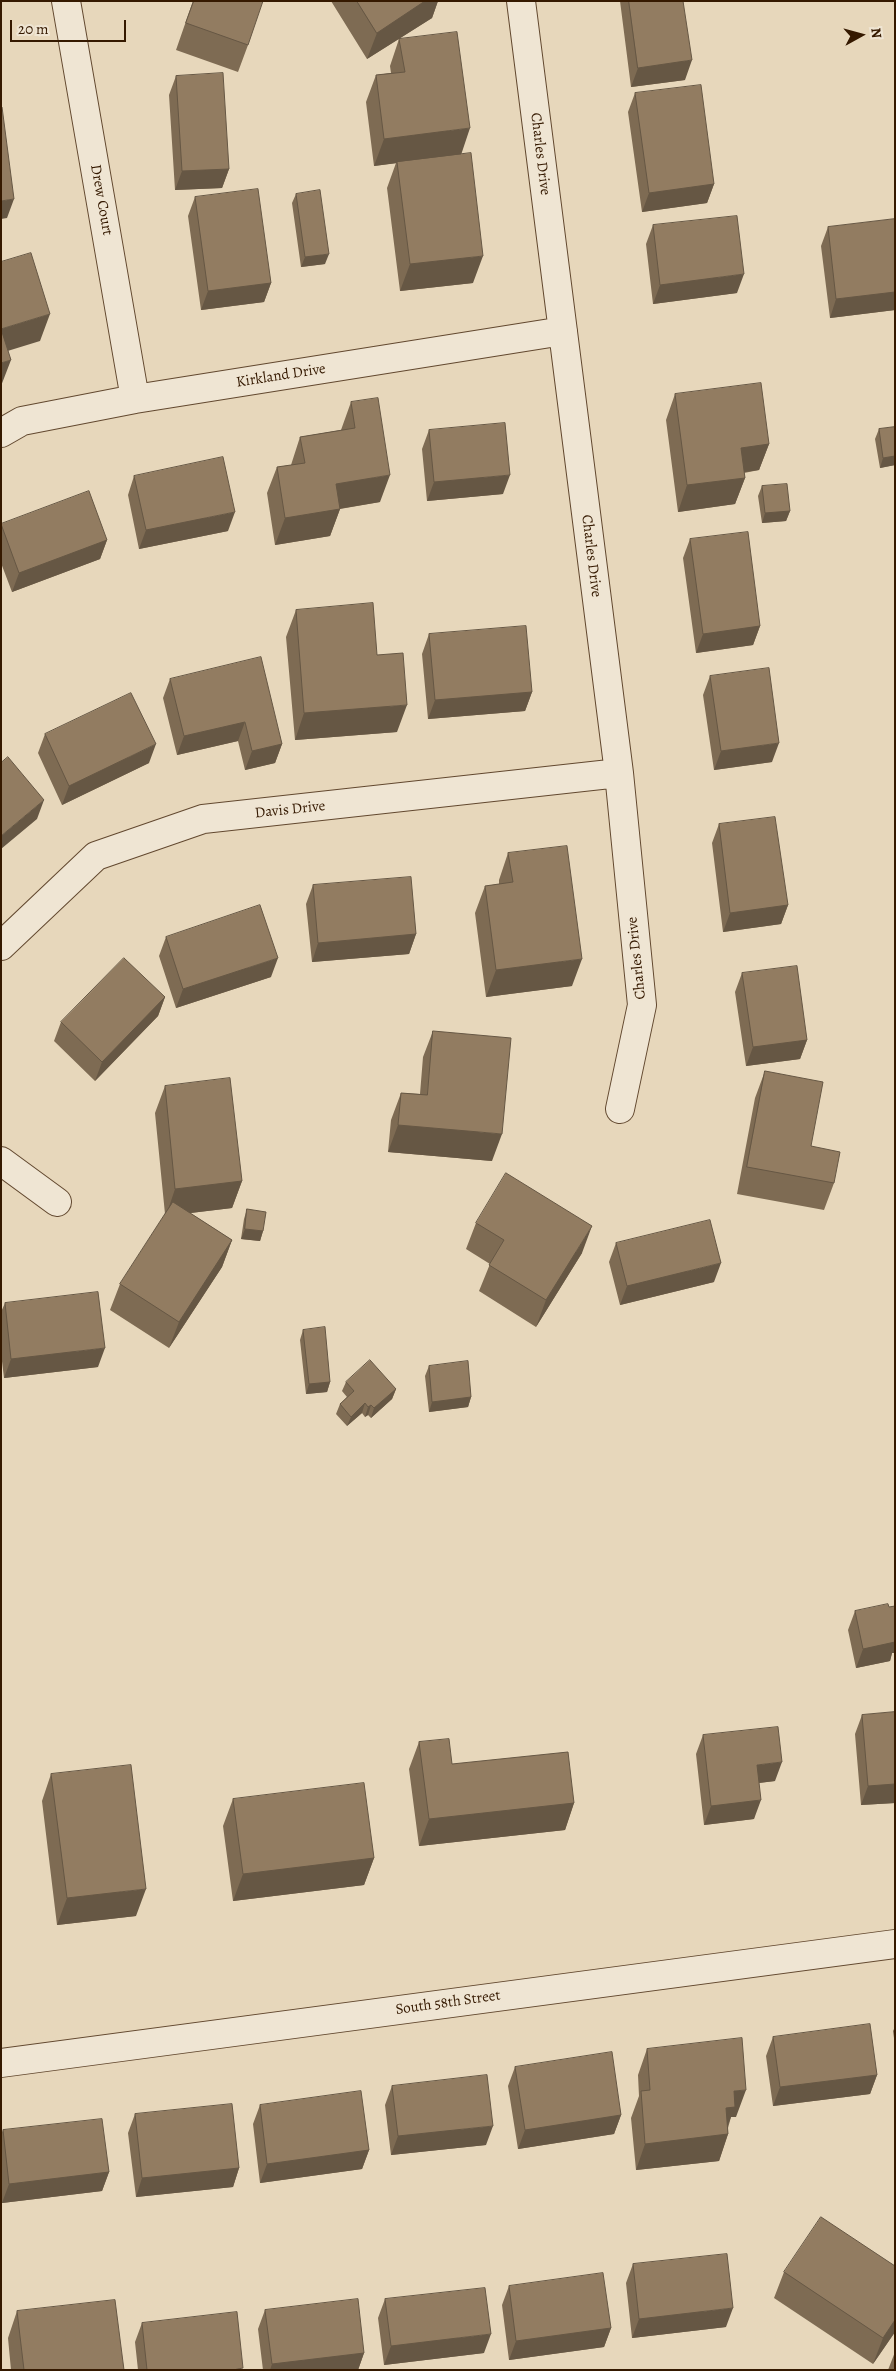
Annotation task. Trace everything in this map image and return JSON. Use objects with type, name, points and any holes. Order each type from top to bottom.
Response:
[{"type":"street","name":"Drew Court","points":[[66,1],[135,400]]},
{"type":"street","name":"Charles Drive","points":[[521,1],[619,773],[642,1005],[620,1109]]},
{"type":"street","name":"Kirkland Drive","points":[[1,433],[22,422],[135,400],[563,332]]},
{"type":"street","name":"Davis Drive","points":[[1,946],[96,856],[203,819],[619,773]]},
{"type":"street","points":[[1,1161],[57,1202]]},
{"type":"street","name":"South 58th Street","points":[[1,2062],[895,1944]]},
{"type":"building","points":[[194,1],[263,1],[248,45],[186,23]]},
{"type":"building","points":[[357,1],[425,1],[377,33]]},
{"type":"building","points":[[629,1],[683,1],[692,60],[638,68]]},
{"type":"building","points":[[457,32],[470,128],[384,139],[376,75],[405,72],[399,39]]},
{"type":"building","points":[[223,73],[229,169],[182,171],[176,76]]},
{"type":"building","points":[[701,85],[714,184],[649,193],[635,93]]},
{"type":"building","points":[[1,107],[14,199],[1,201]]},
{"type":"building","points":[[471,153],[483,256],[410,264],[397,162]]},
{"type":"building","points":[[258,189],[271,283],[208,291],[195,197]]},
{"type":"building","points":[[320,190],[329,254],[305,257],[296,194]]},
{"type":"building","points":[[737,216],[744,274],[660,285],[653,225]]},
{"type":"building","points":[[895,219],[895,292],[836,299],[828,227]]},
{"type":"building","points":[[31,253],[50,314],[1,329],[1,262]]},
{"type":"building","points":[[1,329],[11,360],[1,363]]},
{"type":"building","points":[[761,383],[769,444],[741,448],[745,478],[687,485],[675,394]]},
{"type":"building","points":[[378,398],[390,475],[336,484],[340,509],[285,518],[277,467],[305,463],[300,437],[355,428],[351,402]]},
{"type":"building","points":[[505,423],[510,475],[434,482],[429,430]]},
{"type":"building","points":[[895,427],[895,456],[883,458],[879,429]]},
{"type":"building","points":[[223,457],[235,512],[146,530],[134,476]]},
{"type":"building","points":[[787,484],[790,511],[765,513],[762,486]]},
{"type":"building","points":[[89,491],[107,540],[19,573],[1,524]]},
{"type":"building","points":[[748,532],[760,626],[703,634],[690,539]]},
{"type":"building","points":[[373,603],[377,655],[403,653],[407,705],[304,713],[296,610]]},
{"type":"building","points":[[526,626],[532,692],[435,700],[429,634]]},
{"type":"building","points":[[261,657],[282,744],[252,751],[245,722],[184,736],[170,679]]},
{"type":"building","points":[[769,668],[779,743],[721,751],[710,676]]},
{"type":"building","points":[[131,693],[156,744],[69,786],[45,734]]},
{"type":"building","points":[[8,757],[44,800],[1,836],[1,763]]},
{"type":"building","points":[[775,817],[788,905],[730,913],[719,824]]},
{"type":"building","points":[[567,846],[582,959],[496,970],[485,886],[513,882],[508,853]]},
{"type":"building","points":[[411,877],[416,934],[318,943],[313,885]]},
{"type":"building","points":[[260,905],[278,958],[183,989],[166,937]]},
{"type":"building","points":[[124,958],[165,997],[102,1062],[61,1022]]},
{"type":"building","points":[[797,966],[807,1040],[753,1047],[742,973]]},
{"type":"building","points":[[433,1031],[511,1038],[502,1134],[398,1125],[401,1093],[427,1095]]},
{"type":"building","points":[[765,1071],[823,1082],[811,1146],[840,1152],[834,1183],[747,1167]]},
{"type":"building","points":[[230,1078],[242,1181],[175,1189],[165,1086]]},
{"type":"building","points":[[506,1173],[592,1226],[546,1300],[489,1265],[504,1240],[476,1223]]},
{"type":"building","points":[[173,1202],[232,1240],[179,1322],[120,1284]]},
{"type":"building","points":[[247,1209],[266,1212],[263,1231],[245,1229]]},
{"type":"building","points":[[710,1220],[721,1263],[627,1286],[616,1243]]},
{"type":"building","points":[[98,1292],[105,1348],[11,1359],[5,1303]]},
{"type":"building","points":[[325,1327],[330,1382],[309,1384],[303,1330]]},
{"type":"building","points":[[370,1360],[396,1389],[374,1408],[371,1405],[368,1407],[365,1403],[351,1417],[340,1404],[354,1391],[346,1382]]},
{"type":"building","points":[[468,1361],[471,1397],[432,1402],[429,1366]]},
{"type":"building","points":[[888,1604],[889,1607],[895,1606],[895,1642],[863,1649],[855,1611]]},
{"type":"building","points":[[895,1712],[895,1784],[868,1786],[862,1715]]},
{"type":"building","points":[[778,1727],[782,1762],[757,1765],[761,1800],[711,1806],[703,1735]]},
{"type":"building","points":[[449,1739],[452,1764],[568,1752],[574,1803],[429,1819],[419,1742]]},
{"type":"building","points":[[131,1765],[146,1889],[67,1898],[51,1774]]},
{"type":"building","points":[[364,1783],[374,1858],[243,1874],[233,1799]]},
{"type":"building","points":[[870,2024],[877,2075],[780,2087],[773,2037]]},
{"type":"building","points":[[742,2038],[746,2090],[734,2091],[735,2107],[726,2108],[728,2134],[645,2144],[641,2091],[650,2090],[647,2049]]},
{"type":"building","points":[[612,2052],[621,2115],[525,2130],[515,2067]]},
{"type":"building","points":[[487,2075],[493,2126],[398,2136],[392,2086]]},
{"type":"building","points":[[361,2091],[369,2150],[267,2164],[260,2105]]},
{"type":"building","points":[[232,2104],[239,2168],[142,2178],[135,2114]]},
{"type":"building","points":[[102,2119],[109,2172],[9,2184],[3,2130]]},
{"type":"building","points":[[821,2217],[895,2266],[895,2320],[883,2338],[784,2272]]},
{"type":"building","points":[[727,2254],[733,2308],[639,2319],[633,2264]]},
{"type":"building","points":[[603,2273],[611,2328],[516,2341],[509,2286]]},
{"type":"building","points":[[485,2288],[491,2334],[391,2346],[385,2299]]},
{"type":"building","points":[[358,2299],[364,2353],[272,2364],[265,2310]]},
{"type":"building","points":[[115,2300],[124,2370],[24,2370],[17,2311]]},
{"type":"building","points":[[237,2312],[243,2368],[233,2370],[147,2370],[142,2323]]}]
